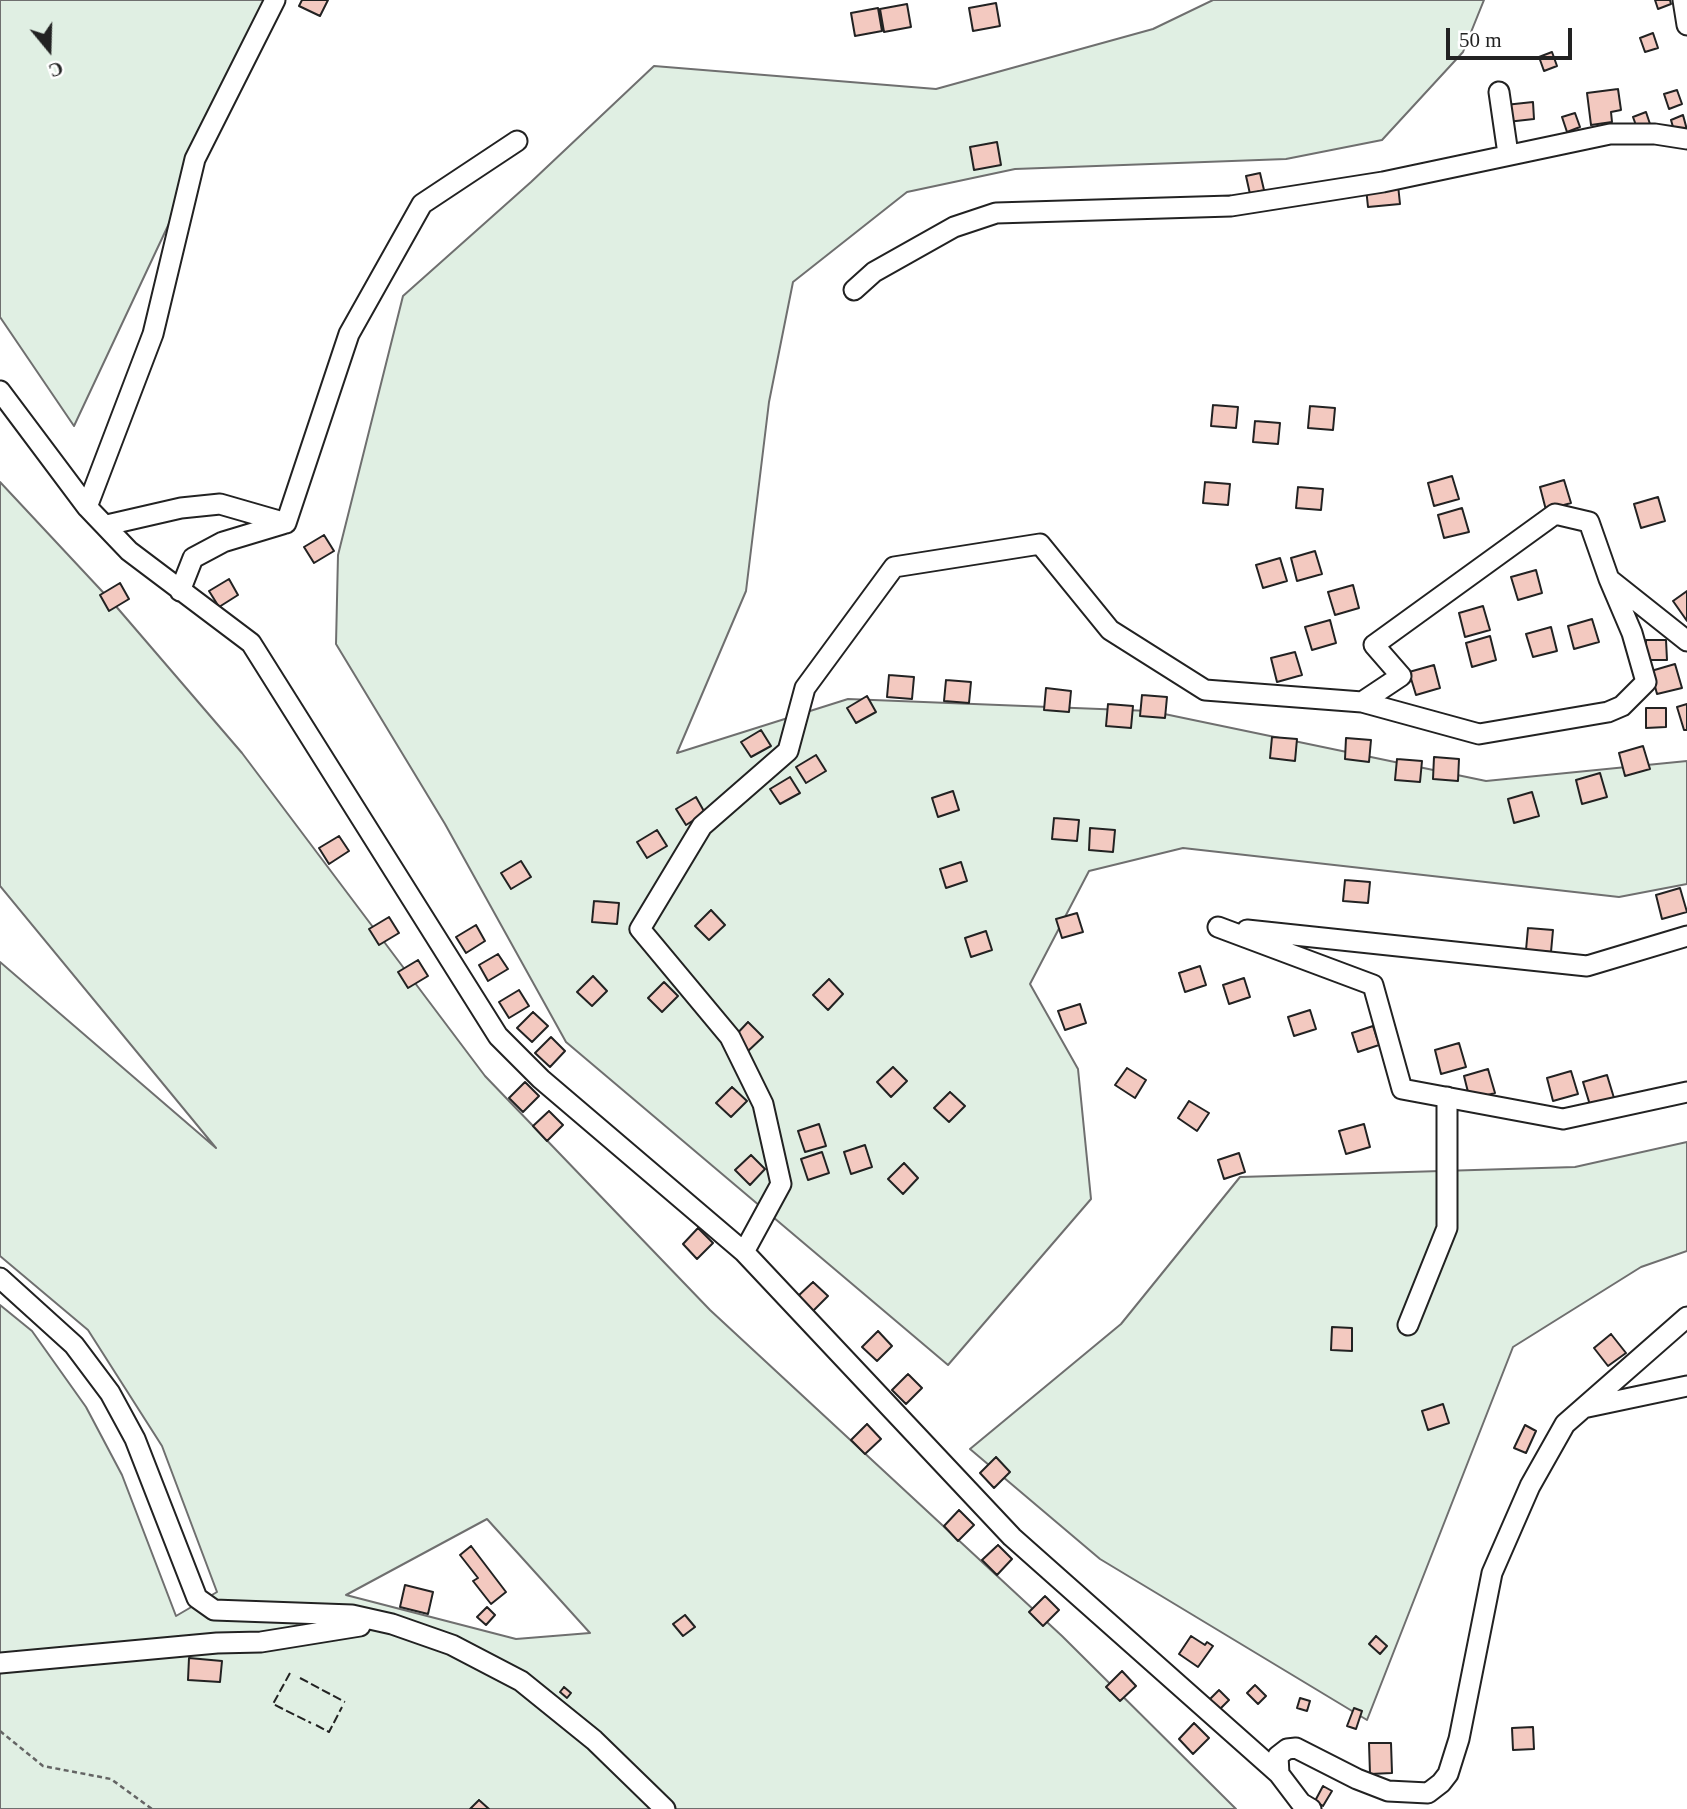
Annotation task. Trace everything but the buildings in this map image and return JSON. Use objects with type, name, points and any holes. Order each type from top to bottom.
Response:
[{"type":"street","points":[[87,507],[153,334],[195,159],[275,0]]},
{"type":"street","points":[[1683,0],[1687,25]]},
{"type":"street","points":[[1499,93],[1508,154]]},
{"type":"street","points":[[854,290],[874,272],[904,258],[954,227],[996,214],[1231,206],[1383,182],[1610,134],[1655,134],[1687,139]]},
{"type":"street","points":[[286,523],[349,334],[422,204],[517,142]]},
{"type":"street","points":[[0,391],[87,507],[130,551],[251,643],[498,1036],[541,1079],[744,1252],[1012,1537],[1279,1774],[1301,1803],[1311,1809]]},
{"type":"street","points":[[107,525],[181,508],[220,504],[286,523]]},
{"type":"street","points":[[744,1252],[781,1184],[763,1104],[730,1037],[640,929],[702,827],[788,751],[805,688],[894,567],[1040,544],[1110,630],[1205,690],[1362,702],[1479,734],[1608,712],[1622,706],[1646,682],[1632,633],[1589,522],[1555,514],[1374,645],[1401,676],[1362,702]]},
{"type":"street","points":[[180,591],[193,558],[223,542],[286,523]]},
{"type":"street","points":[[1609,579],[1687,641]]},
{"type":"street","points":[[1687,936],[1587,966],[1218,927],[1373,985],[1402,1088],[1563,1119],[1687,1092]]},
{"type":"street","points":[[1408,1325],[1447,1228],[1447,1097]]},
{"type":"street","points":[[0,1278],[74,1345],[110,1393],[135,1439],[197,1598],[214,1610],[352,1615],[393,1624],[452,1645],[521,1681],[594,1740],[664,1809]]},
{"type":"street","points":[[1279,1774],[1278,1756],[1287,1749],[1296,1748],[1357,1779],[1388,1791],[1428,1793],[1441,1783],[1448,1774],[1459,1739],[1492,1573],[1547,1454],[1564,1424],[1687,1317]]},
{"type":"street","points":[[1582,1408],[1687,1387]]},
{"type":"street","points":[[0,1663],[217,1643],[261,1642],[333,1628],[393,1624]]},
{"type":"path","points":[[0,1731],[43,1766],[111,1779],[152,1809]]},
{"type":"green space","points":[[0,0],[265,0],[249,53],[74,426],[0,317]]},
{"type":"green space","points":[[1213,0],[1484,0],[1463,52],[1382,140],[1286,159],[1015,169],[907,192],[793,282],[769,402],[746,591],[677,753],[848,699],[1150,711],[1486,781],[1687,761],[1687,884],[1619,897],[1183,848],[1089,871],[1030,984],[1078,1069],[1091,1199],[948,1365],[566,1042],[445,824],[336,644],[338,555],[403,296],[531,182],[654,66],[936,89],[1153,29]]},
{"type":"green space","points":[[0,482],[114,604],[242,753],[485,1076],[710,1310],[1062,1636],[1236,1809],[0,1809],[0,1305],[32,1331],[86,1407],[122,1475],[176,1616],[217,1592],[162,1446],[88,1330],[0,1256],[0,962],[216,1148],[0,886]],"holes":[[[487,1519],[590,1633],[516,1639],[346,1595]]]},
{"type":"green space","points":[[1687,1142],[1687,1251],[1641,1267],[1513,1347],[1367,1720],[1100,1559],[970,1449],[1121,1324],[1240,1177],[1575,1167]]},
{"type":"fence","points":[[290,1673],[273,1704],[311,1723]]},
{"type":"fence","points":[[300,1678],[345,1702]]},
{"type":"fence","points":[[316,1725],[329,1732],[342,1707]]}]
